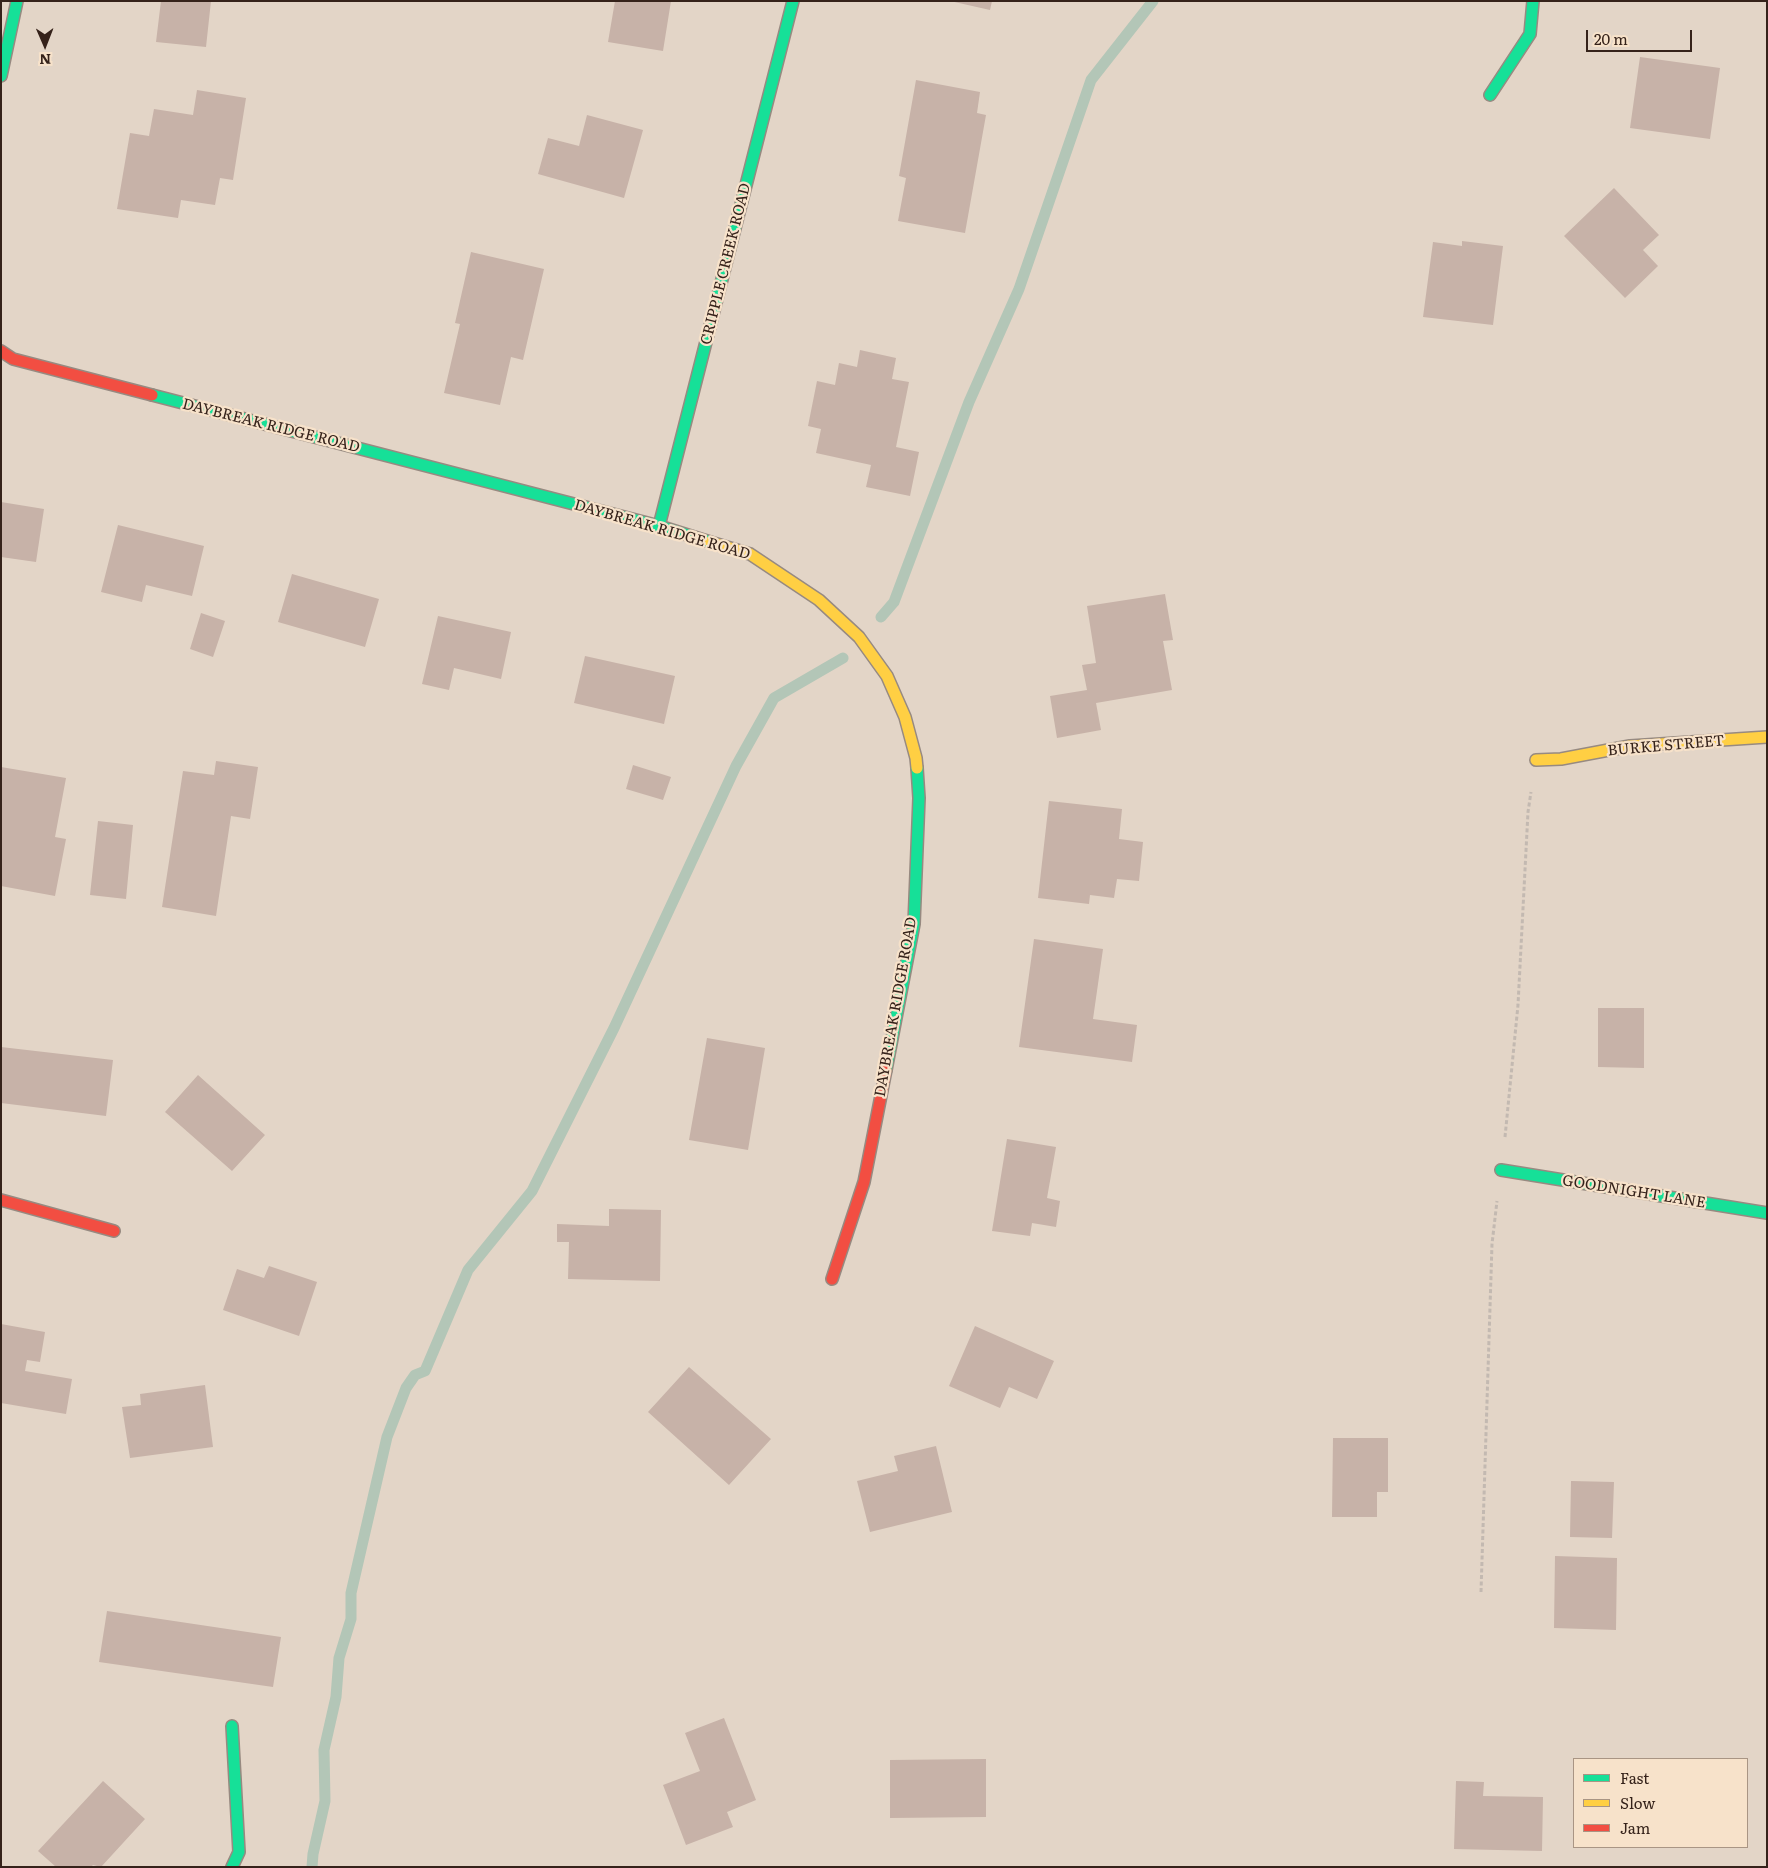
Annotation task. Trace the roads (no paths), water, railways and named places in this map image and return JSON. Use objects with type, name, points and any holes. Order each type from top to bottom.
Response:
[{"type":"street","points":[[1,76],[17,1]]},
{"type":"street","name":"CRIPPLE CREEK ROAD","points":[[659,526],[793,1]]},
{"type":"street","points":[[1490,95],[1530,34],[1533,1]]},
{"type":"street","name":"DAYBREAK RIDGE ROAD","points":[[1,351],[13,359],[659,526],[750,554],[819,600],[859,637],[887,676],[905,717],[916,758],[919,798],[914,924],[864,1182],[832,1280]]},
{"type":"street","name":"BURKE STREET","points":[[1536,760],[1561,759],[1630,746],[1767,737]]},
{"type":"street","name":"GOODNIGHT LANE","points":[[1501,1170],[1767,1214]]},
{"type":"street","points":[[1,1200],[114,1231]]},
{"type":"street","points":[[232,1726],[239,1852],[232,1867]]},
{"type":"waterway","points":[[881,617],[894,602],[969,402],[1019,289],[1091,80],[1153,1]]},
{"type":"waterway","points":[[312,1867],[313,1854],[325,1801],[324,1750],[336,1697],[339,1658],[351,1619],[351,1593],[387,1437],[406,1388],[415,1375],[425,1371],[468,1270],[532,1191],[614,1028],[736,766],[774,698],[843,658]]}]
